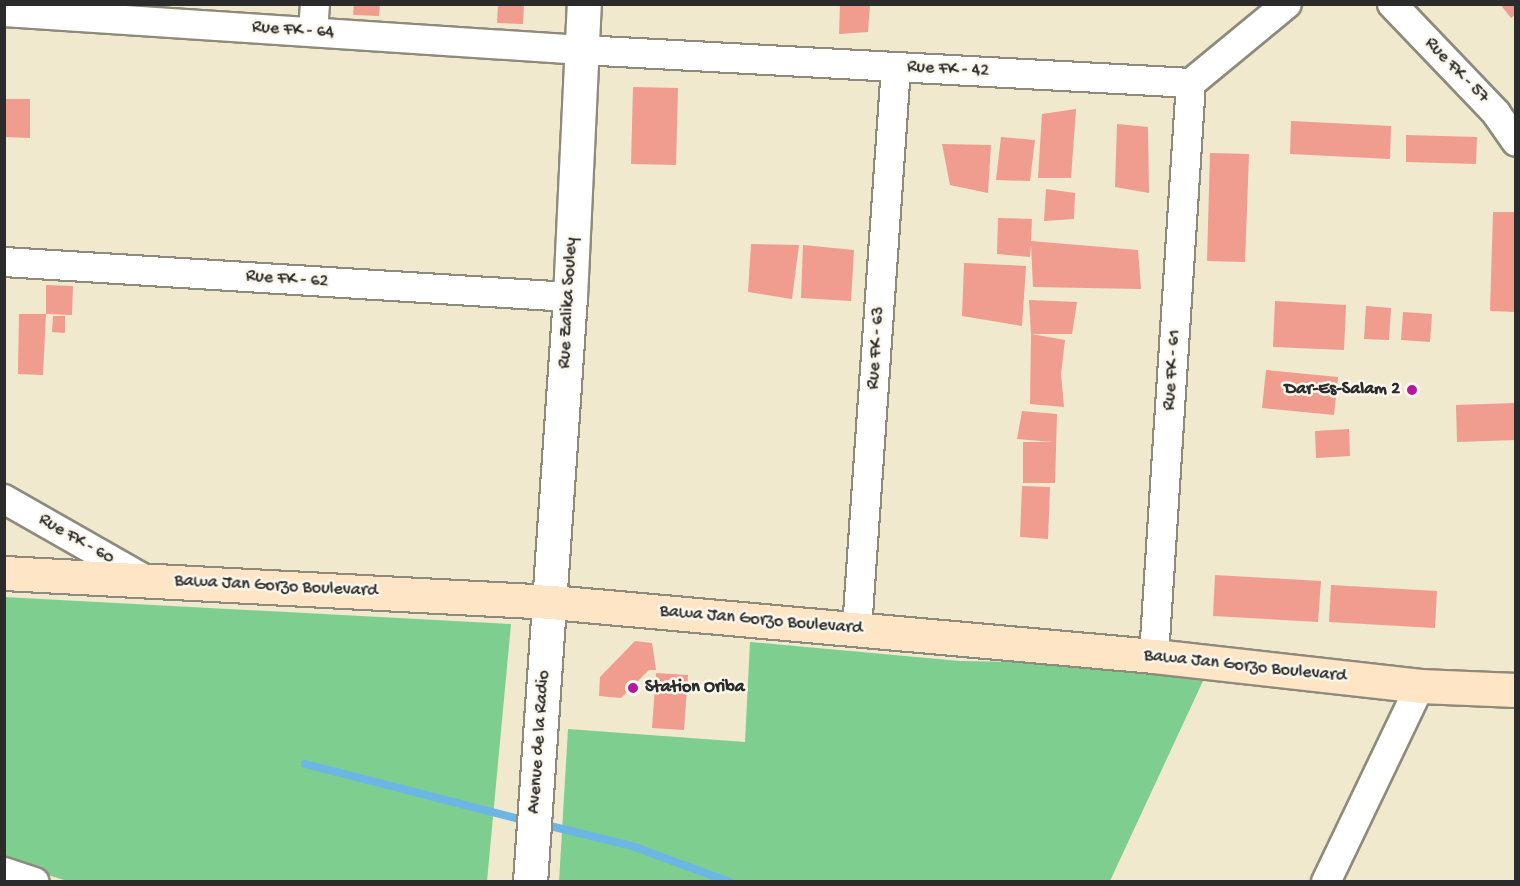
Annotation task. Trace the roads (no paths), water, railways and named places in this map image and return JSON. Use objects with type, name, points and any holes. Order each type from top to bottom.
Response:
[{"type":"main road","name":"Bawa Jan Gorzo Boulevard","points":[[4,573],[551,602],[1154,656],[1420,686],[1515,690]]},
{"type":"street","points":[[313,32],[315,4]]},
{"type":"street","name":"Rue Zalika Souley","points":[[551,602],[585,4]]},
{"type":"street","points":[[1191,83],[1287,4]]},
{"type":"street","name":"Rue FK - 57","points":[[1392,4],[1496,113],[1515,141]]},
{"type":"street","name":"Rue FK - 64","points":[[4,12],[582,50]]},
{"type":"street","name":"Rue FK - 42","points":[[582,50],[1191,83]]},
{"type":"street","name":"Rue FK - 63","points":[[857,629],[896,67]]},
{"type":"street","name":"Rue FK - 61","points":[[1154,656],[1191,83]]},
{"type":"street","name":"Rue FK - 62","points":[[4,262],[570,297]]},
{"type":"street","name":"Rue FK - 60","points":[[4,499],[148,581]]},
{"type":"street","name":"Avenue de la Radio","points":[[530,882],[551,602]]},
{"type":"street","points":[[1326,882],[1420,686]]},
{"type":"street","points":[[4,872],[34,882]]},
{"type":"waterway","points":[[305,764],[527,821]]},
{"type":"waterway","points":[[542,824],[632,846],[730,882]]},
{"type":"place","name":"Dar-Es-Salam 2","points":[[1412,390]]},
{"type":"place","name":"Station Oriba","points":[[633,688]]}]
